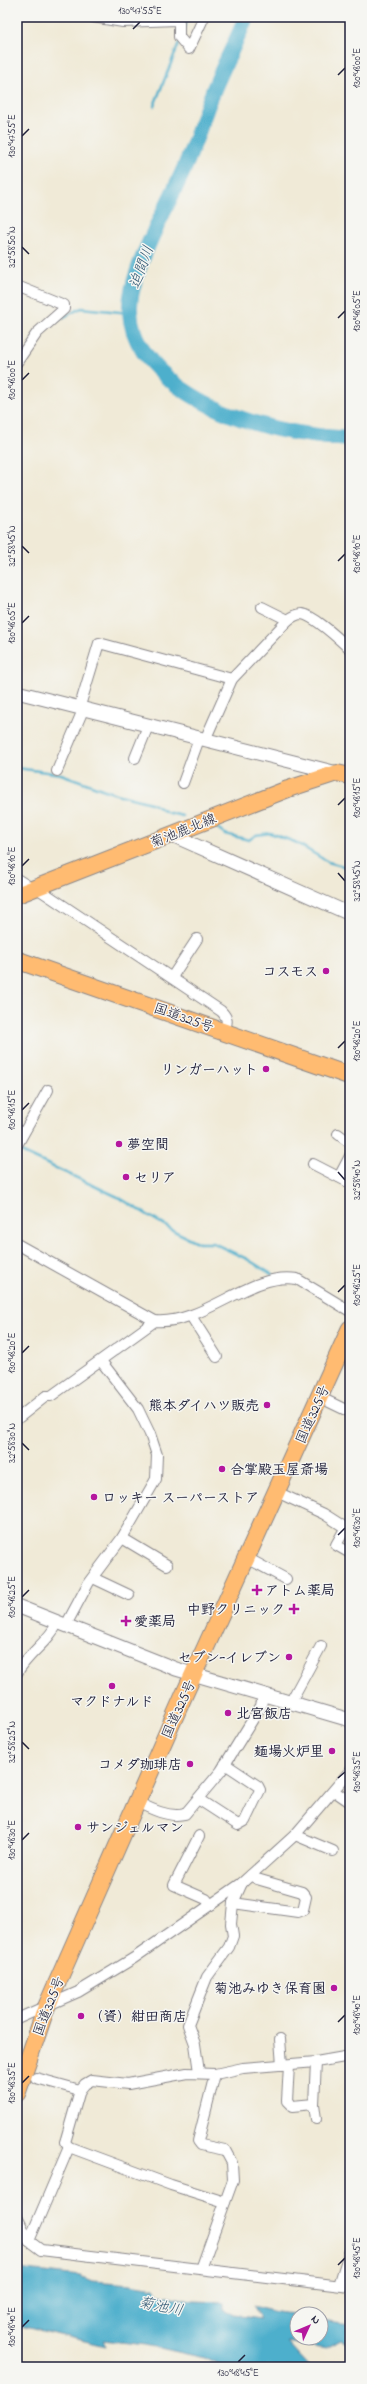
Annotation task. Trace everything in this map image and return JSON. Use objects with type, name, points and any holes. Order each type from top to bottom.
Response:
[{"type":"highway","name":"国道325号","points":[[17,960],[350,1076]]},
{"type":"highway","name":"国道325号","points":[[17,2093],[46,2008],[350,1329]]},
{"type":"main road","name":"菊池鹿北線","points":[[17,895],[288,789],[343,775]]},
{"type":"street","points":[[92,17],[123,22],[177,20],[179,22],[179,37],[189,49],[204,17]]},
{"type":"street","points":[[17,286],[64,304],[64,309],[37,333],[17,362]]},
{"type":"street","points":[[262,606],[288,620]]},
{"type":"street","points":[[183,783],[202,739],[232,679],[288,620],[296,615],[303,614],[349,646]]},
{"type":"street","points":[[57,771],[81,709],[99,643],[232,679]]},
{"type":"street","points":[[17,692],[343,775]]},
{"type":"street","points":[[135,758],[148,726]]},
{"type":"street","points":[[172,835],[350,914]]},
{"type":"street","points":[[17,879],[35,888],[172,977],[221,1011],[226,1016],[227,1023],[224,1031]]},
{"type":"street","points":[[172,977],[197,939]]},
{"type":"street","points":[[17,1145],[48,1090]]},
{"type":"street","points":[[338,1134],[350,1144]]},
{"type":"street","points":[[339,1177],[350,1156]]},
{"type":"street","points":[[313,1164],[350,1183]]},
{"type":"street","points":[[17,1244],[155,1321],[179,1320],[191,1316],[258,1285],[275,1279],[290,1278],[297,1279],[350,1311]]},
{"type":"street","points":[[191,1316],[217,1357]]},
{"type":"street","points":[[17,1419],[40,1400],[46,1396],[51,1396],[155,1321]]},
{"type":"street","points":[[17,1673],[23,1662],[47,1641],[62,1624],[122,1538],[156,1479],[157,1455],[138,1409],[101,1361]]},
{"type":"street","points":[[319,1397],[350,1412]]},
{"type":"street","points":[[276,1492],[324,1514],[348,1528],[336,1545],[350,1553]]},
{"type":"street","points":[[122,1538],[167,1566]]},
{"type":"street","points":[[247,1558],[286,1579]]},
{"type":"street","points":[[93,1578],[129,1595]]},
{"type":"street","points":[[17,1606],[194,1675],[350,1720]]},
{"type":"street","points":[[290,1703],[320,1646]]},
{"type":"street","points":[[137,1802],[153,1810],[178,1816],[185,1814],[198,1800],[225,1764],[261,1706],[263,1695]]},
{"type":"street","points":[[198,1800],[238,1825],[245,1821],[260,1790],[258,1786],[225,1764]]},
{"type":"street","points":[[17,2020],[78,1992],[134,1958],[242,1883],[294,1835],[350,1771]]},
{"type":"street","points":[[334,1791],[350,1802]]},
{"type":"street","points":[[294,1835],[333,1851]]},
{"type":"street","points":[[199,1836],[174,1885],[206,1899],[210,1905]]},
{"type":"street","points":[[233,1903],[298,1912],[303,1910],[306,1897],[302,1892],[257,1879],[251,1875]]},
{"type":"street","points":[[199,2072],[196,2044],[188,2025],[207,1977],[229,1947],[233,1936],[231,1924],[233,1903],[242,1883]]},
{"type":"street","points":[[280,2039],[285,2065],[287,2101],[292,2106],[314,2104]]},
{"type":"street","points":[[225,2202],[171,2185],[69,2147],[65,2142],[80,2090],[85,2084],[92,2080],[128,2084],[199,2072],[215,2074],[243,2068],[316,2062],[350,2056]]},
{"type":"street","points":[[316,2062],[314,2104],[316,2119]]},
{"type":"street","points":[[201,2269],[233,2180],[230,2157],[225,2150],[201,2145],[198,2141],[200,2124],[210,2100],[215,2074]]},
{"type":"street","points":[[36,2078],[80,2090]]},
{"type":"street","points":[[29,2241],[69,2147]]},
{"type":"street","points":[[17,2216],[29,2241],[40,2250],[350,2287]]},
{"type":"street","points":[[340,2285],[350,2250]]},
{"type":"water","name":"菊池川","points":[[17,2269],[80,2276],[92,2281],[131,2284],[154,2288],[160,2294],[191,2301],[224,2302],[224,2309],[233,2315],[261,2319],[253,2305],[266,2310],[289,2313],[289,2342],[287,2342],[289,2346],[310,2367],[223,2367],[205,2358],[146,2345],[103,2340],[106,2346],[17,2325]]},
{"type":"water","points":[[329,2321],[350,2324],[350,2345],[341,2341],[325,2349],[309,2346],[329,2346]]},
{"type":"waterway","points":[[183,33],[188,17]]},
{"type":"waterway","name":"迫間川","points":[[246,17],[216,84],[187,162],[150,240],[135,278],[131,296],[130,311],[135,334],[145,354],[161,372],[180,388],[202,401],[248,421],[269,427],[289,432],[350,439]]},
{"type":"waterway","points":[[154,106],[179,43]]},
{"type":"waterway","points":[[58,320],[81,308],[130,313]]},
{"type":"waterway","points":[[17,371],[22,363]]},
{"type":"waterway","points":[[17,768],[61,774],[113,793],[151,803],[166,812],[182,816]]},
{"type":"waterway","points":[[215,826],[225,834],[249,840],[256,835],[270,833],[295,842],[328,862],[350,868]]},
{"type":"waterway","points":[[19,1151],[118,1197],[174,1231],[199,1243],[213,1243],[247,1259],[273,1275]]},
{"type":"place","name":"コスモス","points":[[326,971]]},
{"type":"place","name":"リンガーハット","points":[[266,1069]]},
{"type":"place","name":"夢空間","points":[[119,1144]]},
{"type":"place","name":"セリア","points":[[126,1177]]},
{"type":"place","name":"熊本ダイハツ販売","points":[[267,1405]]},
{"type":"place","name":"合掌殿玉屋斎場","points":[[222,1469]]},
{"type":"place","name":"ロッキー スーパーストア","points":[[94,1497]]},
{"type":"place","name":"アトム薬局","points":[[257,1590]]},
{"type":"place","name":"中野クリニック","points":[[294,1609]]},
{"type":"place","name":"愛薬局","points":[[126,1621]]},
{"type":"place","name":"セブン-イレブン","points":[[289,1657]]},
{"type":"place","name":"マクドナルド","points":[[112,1686]]},
{"type":"place","name":"北宮飯店","points":[[228,1713]]},
{"type":"place","name":"麺場火炉里","points":[[332,1751]]},
{"type":"place","name":"コメダ珈琲店","points":[[190,1764]]},
{"type":"place","name":"サンジェルマン","points":[[78,1827]]},
{"type":"place","name":"菊池みゆき保育園","points":[[334,1988]]},
{"type":"place","name":"（資）紺田商店","points":[[81,2016]]}]
